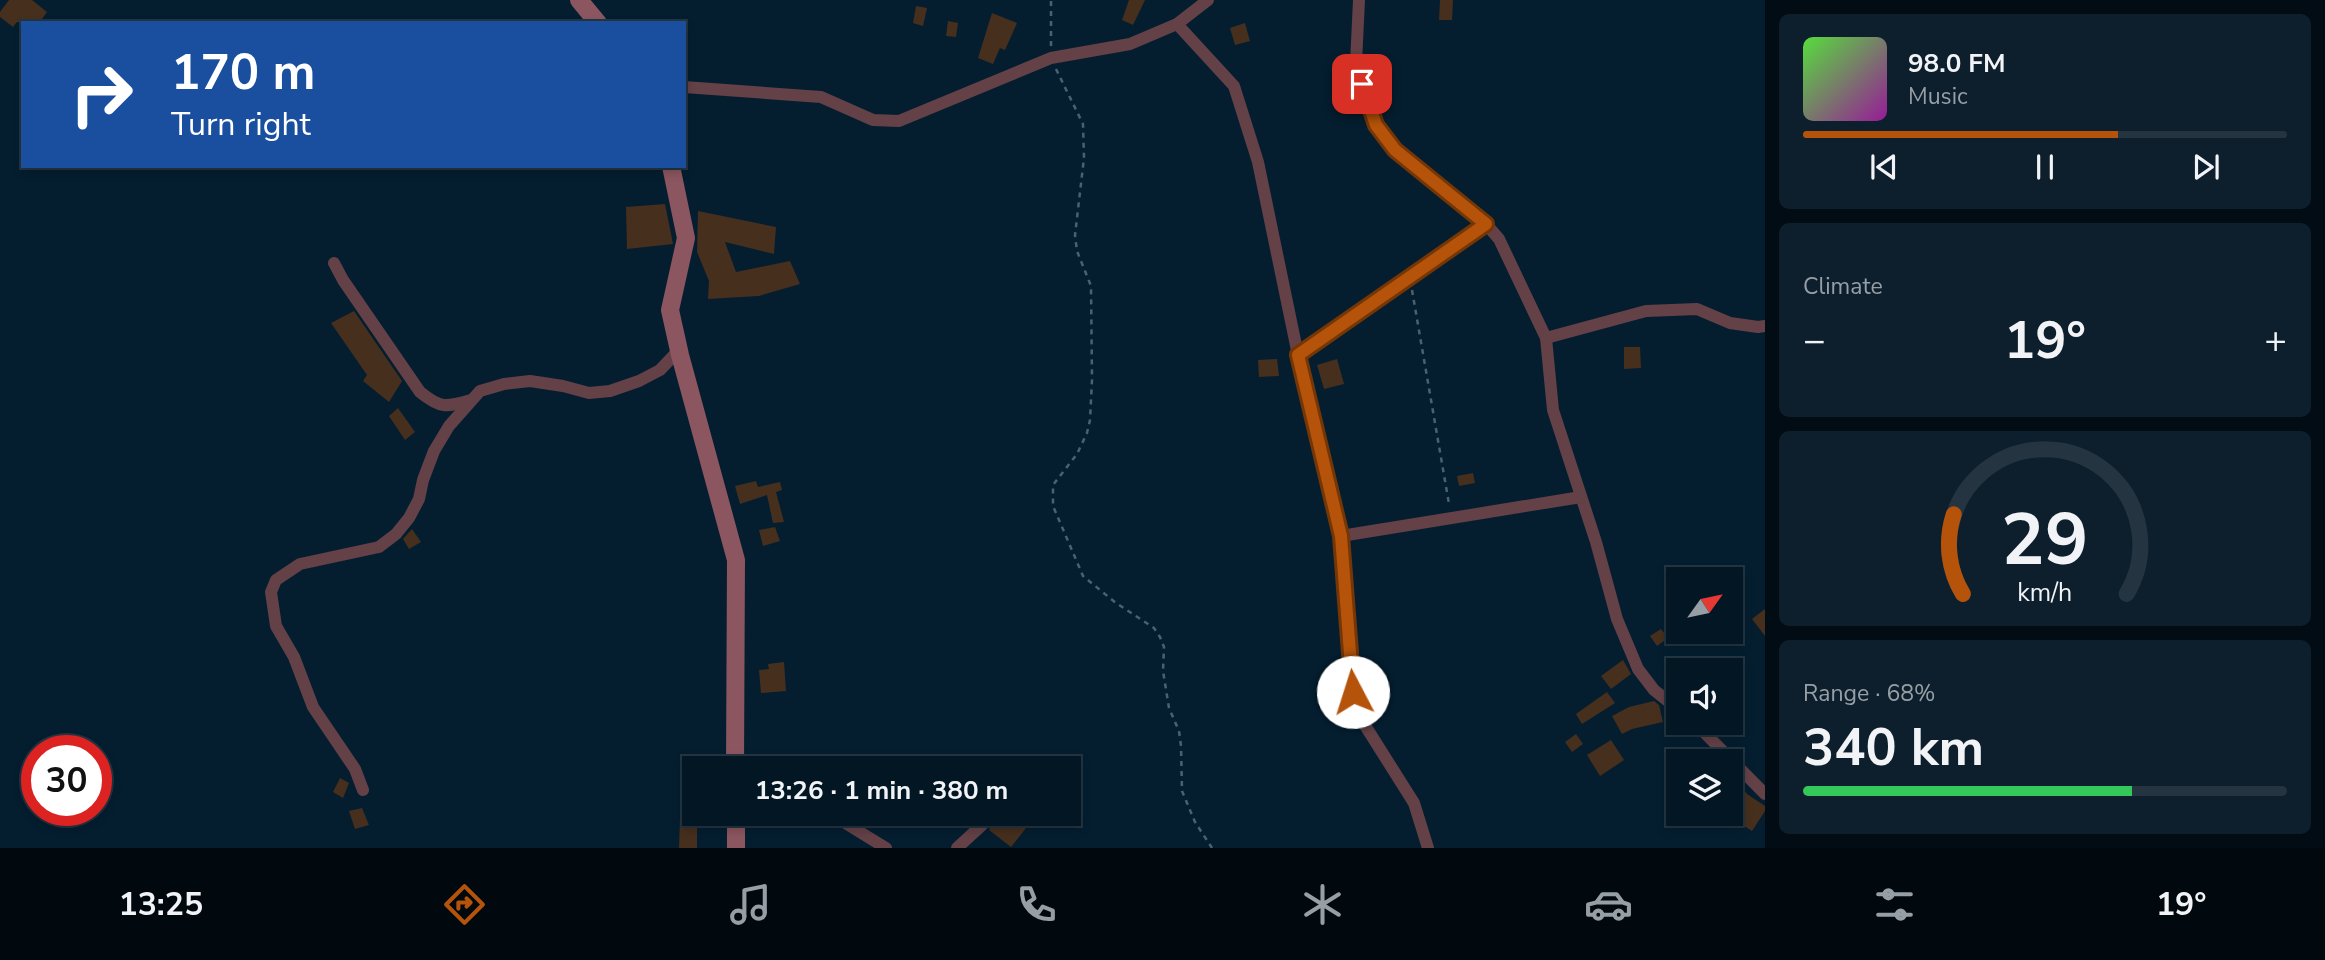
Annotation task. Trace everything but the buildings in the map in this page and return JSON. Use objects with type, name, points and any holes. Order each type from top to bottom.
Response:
[{"type":"street","points":[[579,0],[596,21]]},
{"type":"street","points":[[686,87],[821,97],[873,120],[899,121],[1051,58],[1130,44],[1177,24],[1208,0]]},
{"type":"street","points":[[1359,0],[1356,63],[1376,125],[1395,150],[1486,224],[1499,239],[1546,338],[1553,410],[1618,619],[1638,669],[1654,690],[1666,700]]},
{"type":"street","points":[[1177,24],[1234,86],[1258,162],[1298,355],[1341,536],[1353,692],[1361,719],[1414,803],[1428,848]]},
{"type":"street","points":[[671,168],[685,238],[670,310],[736,560],[735,756]]},
{"type":"street","points":[[1298,355],[1486,224]]},
{"type":"street","points":[[334,263],[420,391],[436,405],[450,406],[471,400]]},
{"type":"street","points":[[1546,338],[1646,311],[1698,309],[1730,323],[1765,326]]},
{"type":"street","points":[[363,790],[355,769],[313,707],[294,657],[275,626],[271,592],[276,580],[300,564],[379,547],[396,534],[419,499],[434,451],[449,426],[480,391],[504,384],[530,382],[563,386],[589,393],[610,391],[660,370],[679,349]]},
{"type":"street","points":[[1341,536],[1581,496]]},
{"type":"street","points":[[1707,735],[1765,794]]},
{"type":"street","points":[[736,826],[736,848]]},
{"type":"street","points":[[850,826],[886,848]]},
{"type":"street","points":[[957,848],[981,826]]},
{"type":"path","points":[[1051,0],[1051,58],[1083,124],[1084,158],[1075,234],[1077,251],[1091,286],[1092,380],[1087,433],[1077,454],[1053,485],[1053,506],[1083,576],[1116,603],[1154,628],[1160,637],[1164,647],[1163,671],[1169,708],[1179,731],[1182,791],[1195,822],[1212,848]]},
{"type":"path","points":[[1410,277],[1452,518]]},
{"type":"route","points":[[1353,692],[1341,536],[1298,355],[1486,224],[1395,150],[1376,125],[1362,84]]}]
